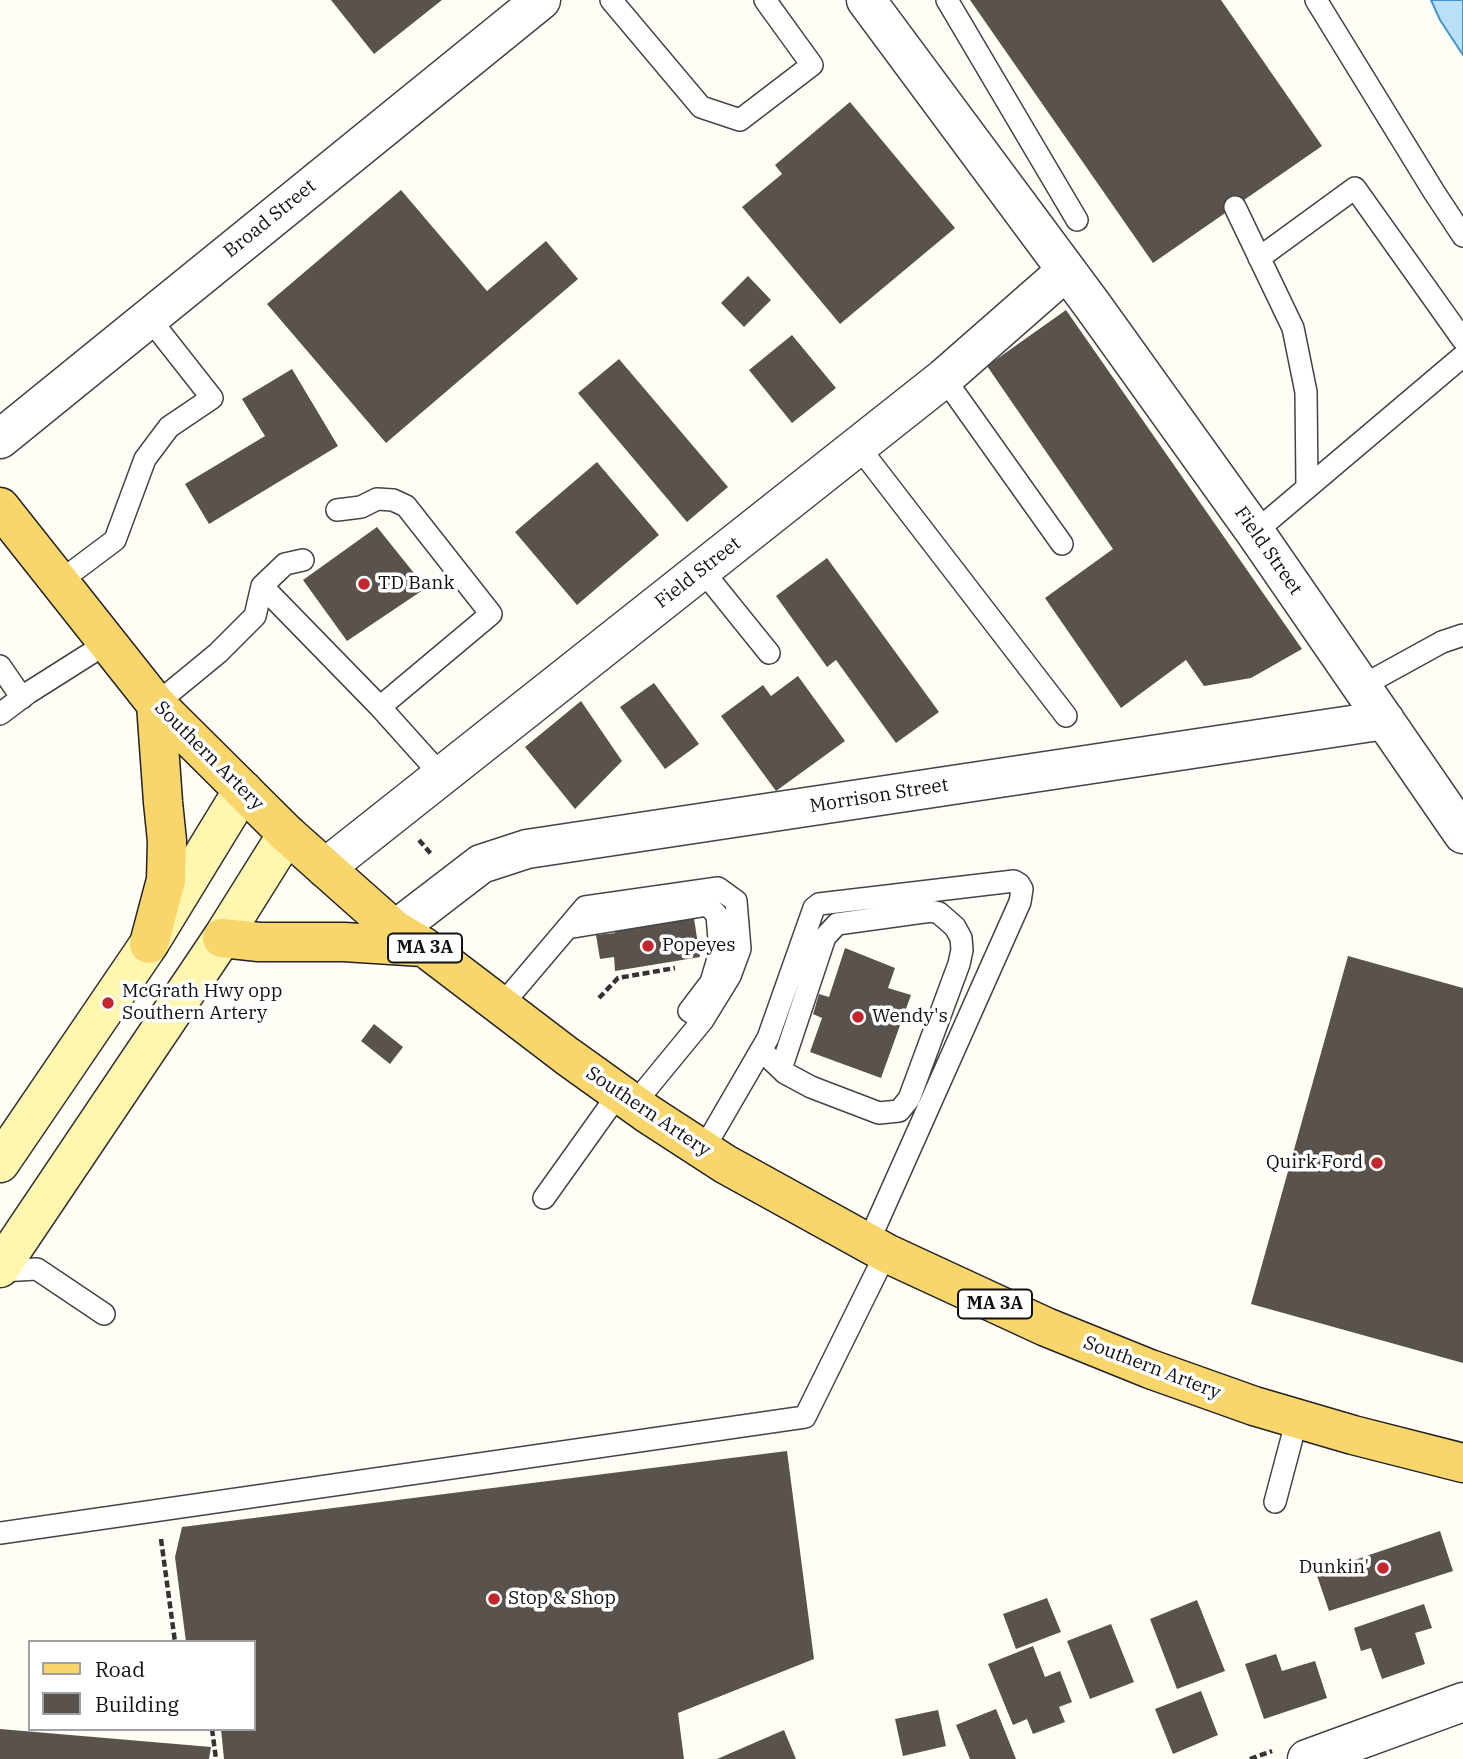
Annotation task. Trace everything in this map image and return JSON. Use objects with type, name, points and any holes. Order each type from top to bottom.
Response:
[{"type":"main road","name":"Southern Artery","points":[[0,508],[156,704],[287,834],[410,939],[567,1056],[704,1150],[735,1170],[877,1248],[966,1292],[1059,1333],[1254,1406],[1463,1463]]},
{"type":"main road","points":[[149,944],[166,880],[167,841],[156,704]]},
{"type":"main road","points":[[0,1163],[149,944],[243,790]]},
{"type":"main road","points":[[0,1269],[222,939],[287,834]]},
{"type":"main road","points":[[222,939],[258,942],[410,939]]},
{"type":"street","name":"Broad Street","points":[[0,439],[541,0]]},
{"type":"street","name":"Field Street","points":[[866,0],[1093,306],[1255,532],[1463,834]]},
{"type":"street","name":"Field Street","points":[[325,868],[944,378],[1066,271]]},
{"type":"street","name":"Morrison Street","points":[[410,939],[481,864],[527,849],[1385,720]]},
{"type":"street","points":[[1307,1759],[1463,1702]]},
{"type":"lane","points":[[611,0],[701,107],[740,120],[812,65],[765,0]]},
{"type":"lane","points":[[947,0],[1077,220]]},
{"type":"lane","points":[[1316,0],[1463,236]]},
{"type":"lane","points":[[1259,258],[1355,188],[1463,340]]},
{"type":"lane","points":[[1235,207],[1293,328],[1307,392],[1307,487]]},
{"type":"lane","points":[[59,582],[115,540],[145,459],[169,427],[212,398],[149,318]]},
{"type":"lane","points":[[1255,532],[1463,356]]},
{"type":"lane","points":[[944,378],[1062,544]]},
{"type":"lane","points":[[858,446],[1066,716]]},
{"type":"lane","points":[[343,518],[377,499],[393,500],[406,506],[491,614],[380,707]]},
{"type":"lane","points":[[156,704],[218,653],[255,616],[262,586],[293,556]]},
{"type":"lane","points":[[702,570],[769,653]]},
{"type":"lane","points":[[262,586],[380,707],[441,775]]},
{"type":"lane","points":[[1362,687],[1442,642],[1463,635]]},
{"type":"lane","points":[[0,714],[13,698],[107,643]]},
{"type":"lane","points":[[0,666],[13,698]]},
{"type":"lane","points":[[0,1533],[805,1417],[877,1248],[922,1122],[1020,902],[1022,889],[1019,884],[1014,881],[819,904],[814,908],[768,1038],[704,1150]]},
{"type":"lane","points":[[501,1006],[584,907],[718,888],[736,901],[740,949],[730,976],[703,1020],[626,1098],[544,1198]]},
{"type":"lane","points":[[781,1069],[825,937],[837,924],[931,911],[939,913],[955,927],[961,938],[962,950],[909,1099],[899,1111]]},
{"type":"lane","points":[[761,1050],[785,1073],[811,1087],[879,1113],[899,1111],[922,1122]]},
{"type":"lane","points":[[0,1269],[37,1269],[104,1314]]},
{"type":"lane","points":[[1275,1502],[1297,1419]]},
{"type":"path","points":[[417,839],[435,858]]},
{"type":"path","points":[[599,998],[618,978],[675,968]]},
{"type":"path","points":[[166,1510],[160,1534],[175,1640]]},
{"type":"path","points":[[212,1731],[216,1759]]},
{"type":"water","points":[[1431,0],[1463,0],[1463,55],[1440,20]]},
{"type":"building","points":[[331,0],[442,0],[374,54]]},
{"type":"building","points":[[970,0],[1221,0],[1322,146],[1153,263]]},
{"type":"building","points":[[850,102],[955,228],[840,324],[742,207],[782,174],[775,165]]},
{"type":"building","points":[[401,190],[487,291],[546,241],[578,279],[386,443],[267,304]]},
{"type":"building","points":[[748,276],[771,300],[744,327],[721,303]]},
{"type":"building","points":[[1066,310],[1302,649],[1251,678],[1204,686],[1186,660],[1121,708],[1045,598],[1113,549],[987,366]]},
{"type":"building","points":[[792,335],[836,388],[792,423],[749,370]]},
{"type":"building","points":[[619,359],[728,487],[687,522],[578,393]]},
{"type":"building","points":[[292,369],[338,446],[209,524],[185,484],[265,436],[242,399]]},
{"type":"building","points":[[597,462],[659,535],[577,605],[515,532]]},
{"type":"building","name":"TD Bank","points":[[377,527],[426,588],[347,641],[303,580]]},
{"type":"building","points":[[827,558],[939,712],[896,743],[836,660],[827,667],[776,596]]},
{"type":"building","points":[[798,676],[845,741],[776,791],[721,716],[763,685],[771,696]]},
{"type":"building","points":[[654,683],[699,744],[665,769],[620,707]]},
{"type":"building","points":[[581,701],[622,761],[575,809],[525,747]]},
{"type":"building","name":"Popeyes","points":[[693,912],[700,957],[615,971],[614,957],[600,959],[596,935],[615,933],[614,924]]},
{"type":"building","points":[[845,948],[895,968],[888,988],[911,995],[881,1078],[810,1052],[822,1018],[813,1014],[819,994],[829,997]]},
{"type":"building","name":"Quirk Ford","points":[[1348,956],[1463,988],[1463,1363],[1251,1304]]},
{"type":"building","points":[[374,1024],[403,1047],[390,1064],[361,1041]]},
{"type":"building","name":"Stop & Shop","points":[[787,1451],[814,1659],[678,1713],[684,1759],[224,1759],[221,1731],[256,1731],[256,1640],[186,1640],[175,1557],[182,1527]]},
{"type":"building","points":[[1440,1531],[1453,1571],[1329,1611],[1316,1573]]},
{"type":"building","points":[[1047,1598],[1061,1632],[1016,1649],[1003,1614]]},
{"type":"building","points":[[1197,1600],[1225,1671],[1177,1689],[1150,1619]]},
{"type":"building","points":[[1424,1604],[1432,1628],[1415,1633],[1425,1664],[1382,1679],[1371,1648],[1361,1651],[1354,1628]]},
{"type":"building","points":[[1111,1624],[1134,1682],[1090,1699],[1067,1641]]},
{"type":"building","points":[[1033,1646],[1045,1677],[1060,1671],[1072,1702],[1059,1707],[1065,1722],[1033,1734],[1027,1719],[1013,1725],[988,1664]]},
{"type":"building","points":[[1276,1654],[1282,1671],[1315,1661],[1327,1698],[1264,1719],[1245,1664]]},
{"type":"building","points":[[1201,1691],[1218,1735],[1173,1754],[1155,1709]]},
{"type":"building","points":[[996,1709],[1016,1759],[970,1759],[956,1725]]},
{"type":"building","points":[[938,1710],[946,1746],[903,1756],[895,1719]]},
{"type":"building","points":[[0,1729],[211,1747],[209,1759],[0,1759]]},
{"type":"building","points":[[784,1730],[796,1759],[717,1759]]},
{"type":"place","name":"TD Bank","points":[[364,584]]},
{"type":"place","name":"Popeyes","points":[[648,946]]},
{"type":"place","name":"McGrath Hwy opp Southern Artery","points":[[108,1003]]},
{"type":"place","name":"Wendy's","points":[[858,1017]]},
{"type":"place","name":"Quirk Ford","points":[[1377,1163]]},
{"type":"place","name":"Dunkin'","points":[[1383,1568]]},
{"type":"place","name":"Stop & Shop","points":[[494,1599]]}]
